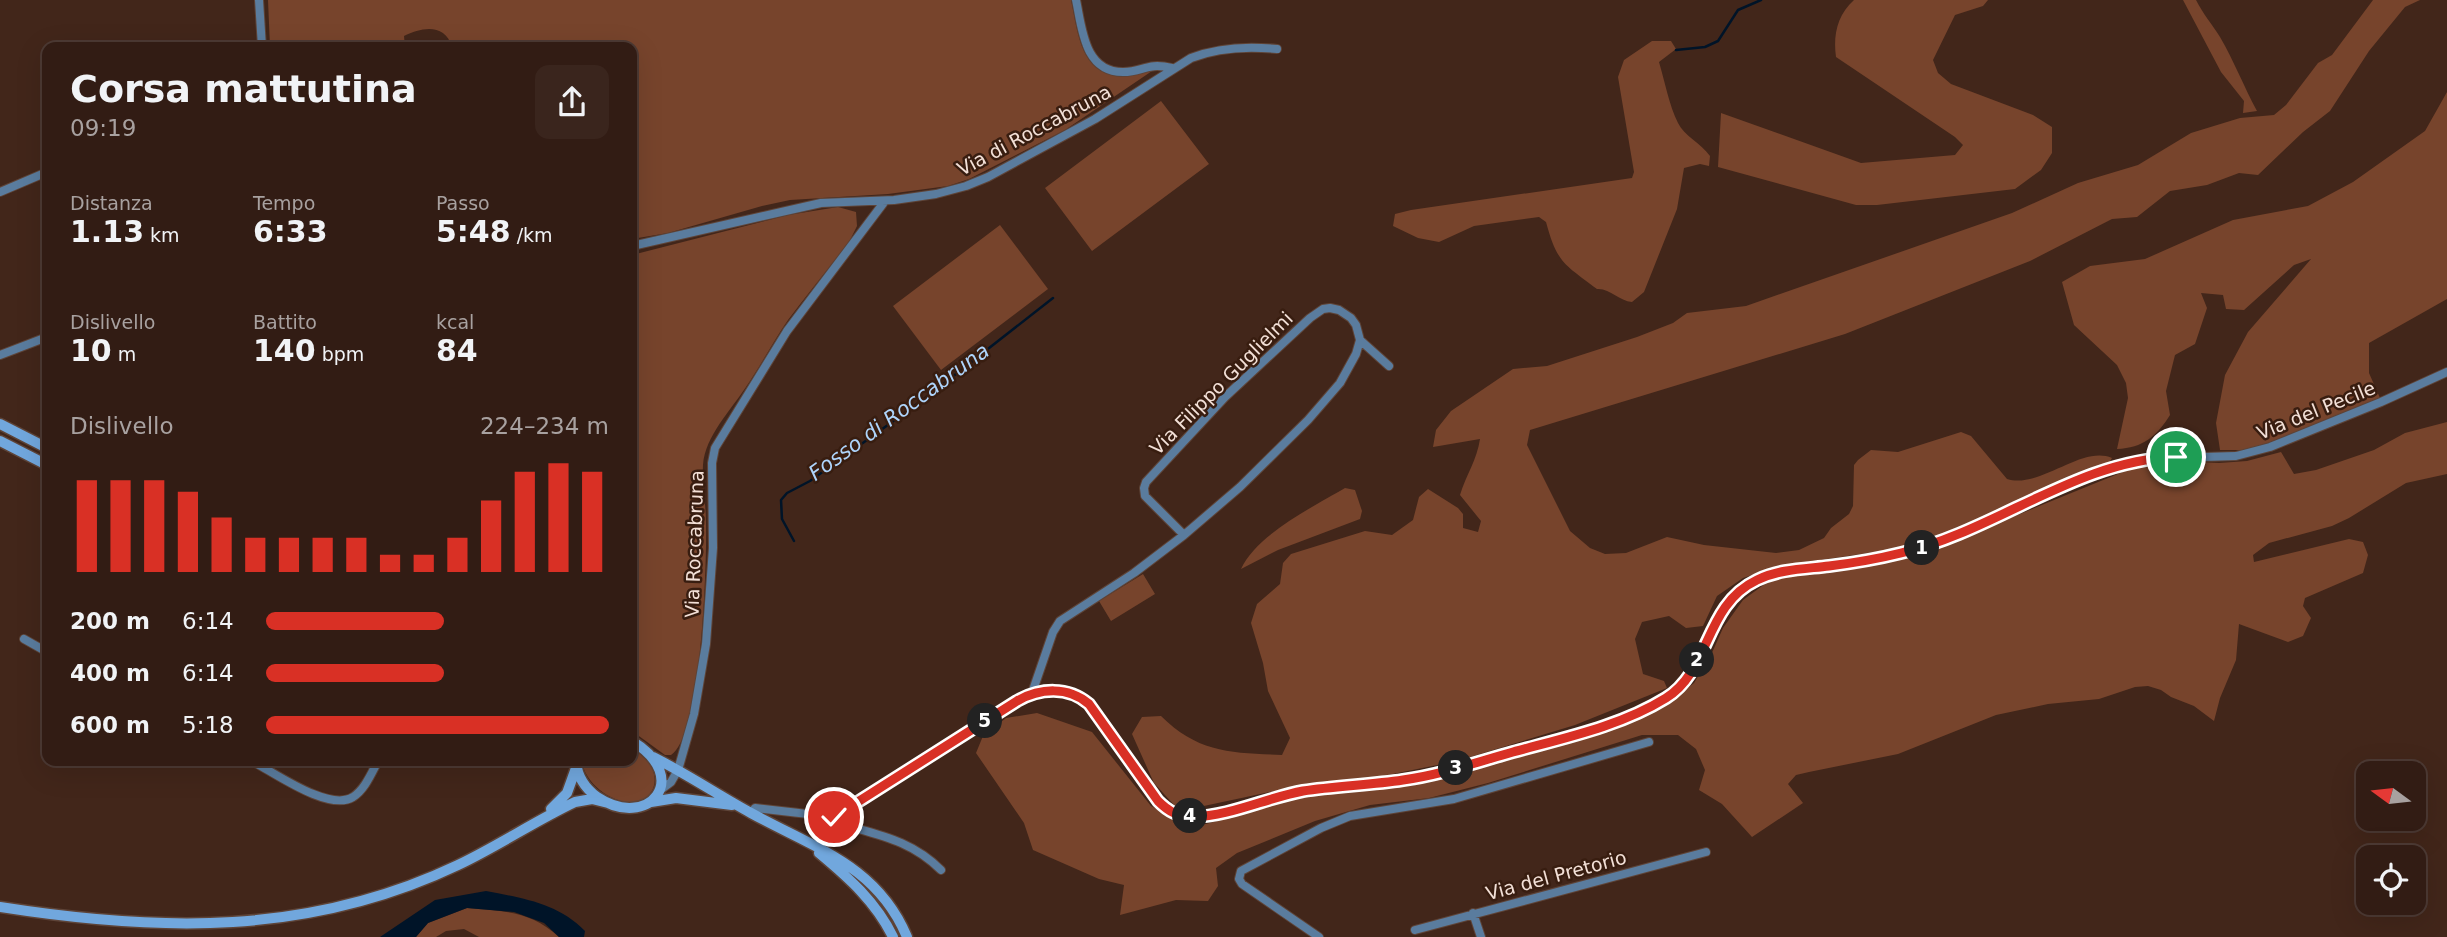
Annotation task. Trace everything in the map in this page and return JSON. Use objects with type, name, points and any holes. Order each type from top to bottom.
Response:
[{"type":"main road","points":[[0,424],[42,445]]},
{"type":"main road","points":[[0,441],[42,462]]},
{"type":"main road","points":[[637,745],[653,757],[738,806],[840,859],[873,884],[892,908],[907,937]]},
{"type":"main road","points":[[650,802],[659,792],[662,777],[653,757]]},
{"type":"main road","points":[[576,766],[583,784],[608,803]]},
{"type":"main road","points":[[540,819],[567,793],[576,766]]},
{"type":"main road","points":[[0,907],[83,918],[203,925],[278,919],[382,894],[458,865],[540,819],[579,801],[592,799],[629,809],[676,798],[738,806]]},
{"type":"main road","points":[[807,843],[863,892],[877,908],[893,937]]},
{"type":"street","points":[[259,0],[262,42]]},
{"type":"street","points":[[1076,0],[1086,45],[1093,58],[1102,65],[1124,72],[1151,65],[1172,68]]},
{"type":"street","name":"Via di Roccabruna","points":[[637,245],[821,203],[885,201],[942,193],[988,177],[1095,119],[1172,68],[1199,55],[1219,50],[1277,49]]},
{"type":"street","points":[[0,192],[42,174]]},
{"type":"street","name":"Via Roccabruna","points":[[678,770],[694,714],[705,655],[712,548],[712,463],[715,448],[791,326],[885,201]]},
{"type":"street","name":"Via Filippo Guglielmi","points":[[1184,535],[1144,494],[1146,482],[1156,470],[1240,382],[1317,313],[1330,308],[1344,313],[1356,325],[1360,340]]},
{"type":"street","points":[[0,355],[42,339]]},
{"type":"street","points":[[751,813],[755,808],[769,808],[834,817],[1032,693],[1053,632],[1060,621],[1134,573],[1184,535],[1254,474],[1321,406],[1351,366],[1360,340],[1389,366]]},
{"type":"street","name":"Via del Pecile","points":[[1032,693],[1059,691],[1085,700],[1158,801],[1171,812],[1182,816],[1213,814],[1306,791],[1431,775],[1594,729],[1664,700],[1687,678],[1711,628],[1728,601],[1738,591],[1763,577],[1918,549],[1994,519],[2081,479],[2116,467],[2170,458],[2236,456],[2270,447],[2447,372]]},
{"type":"street","points":[[24,639],[42,649]]},
{"type":"street","points":[[1319,937],[1242,884],[1239,877],[1247,866],[1350,816],[1454,799],[1649,742]]},
{"type":"street","points":[[262,766],[317,796],[340,802],[350,799],[362,789],[375,766]]},
{"type":"street","points":[[659,792],[671,782],[678,770]]},
{"type":"street","points":[[817,816],[904,842],[921,852],[941,870]]},
{"type":"street","name":"Via del Pretorio","points":[[1415,930],[1706,852]]},
{"type":"street","points":[[1473,913],[1481,937]]},
{"type":"shaded area","points":[[268,0],[1071,0],[1081,45],[1093,64],[1112,75],[1152,71],[1065,130],[969,179],[948,186],[888,194],[790,200],[668,233],[637,238],[637,42],[450,42],[444,34],[425,29],[404,36],[405,42],[270,42]]},
{"type":"shaded area","points":[[1854,0],[1988,0],[1983,6],[1955,15],[1933,60],[1938,73],[1951,84],[2033,115],[2052,127],[2052,153],[2041,170],[2015,189],[1877,205],[1856,205],[1718,167],[1721,113],[1861,163],[1955,155],[1963,145],[1955,137],[1836,57],[1837,26]]},
{"type":"shaded area","points":[[2183,0],[2196,0],[2225,46],[2257,111],[2243,113],[2244,101],[2221,72]]},
{"type":"shaded area","points":[[2373,0],[2420,0],[2405,7],[2369,51],[2330,111],[2303,132],[2258,175],[2239,173],[2207,185],[2170,191],[2137,217],[2112,219],[2030,261],[1845,334],[1530,430],[1527,445],[1570,531],[1590,548],[1605,554],[1626,553],[1667,537],[1704,545],[1776,553],[1799,550],[1824,538],[1831,528],[1849,514],[1853,506],[1854,465],[1871,450],[1898,452],[1961,432],[1971,436],[2007,479],[2033,478],[2087,457],[2112,458],[2109,463],[1922,545],[1780,566],[1743,578],[1717,596],[1703,626],[1686,628],[1669,616],[1642,622],[1635,639],[1643,674],[1664,681],[1667,688],[1575,725],[1457,761],[1368,779],[1293,787],[1199,807],[1175,806],[1154,783],[1132,734],[1142,717],[1161,716],[1188,737],[1217,749],[1282,755],[1290,738],[1268,691],[1251,623],[1257,604],[1280,584],[1283,563],[1291,554],[1365,531],[1392,535],[1413,520],[1419,497],[1428,489],[1458,508],[1463,514],[1463,528],[1478,532],[1481,521],[1460,495],[1480,439],[1433,447],[1436,430],[1451,411],[1513,369],[1547,366],[1637,337],[1673,323],[1687,313],[1746,306],[2012,213],[2078,183],[2138,165],[2191,133],[2240,118],[2274,115],[2286,105],[2318,63],[2332,55]]},
{"type":"shaded area","points":[[1652,41],[1671,41],[1676,49],[1659,62],[1670,101],[1681,128],[1710,156],[1709,166],[1700,164],[1684,168],[1677,209],[1644,292],[1632,302],[1606,290],[1597,289],[1569,268],[1558,255],[1546,222],[1539,217],[1474,226],[1439,242],[1418,238],[1393,226],[1395,214],[1411,210],[1632,178],[1634,172],[1618,77],[1624,60]]},
{"type":"shaded area","points":[[2447,92],[2447,299],[2369,343],[2369,373],[2380,398],[2258,450],[2220,450],[2216,423],[2225,375],[2248,332],[2311,259],[2294,265],[2244,310],[2226,309],[2223,295],[2201,293],[2207,308],[2195,344],[2175,355],[2166,391],[2170,415],[2160,429],[2142,443],[2117,449],[2128,398],[2126,383],[2117,365],[2074,325],[2062,282],[2090,266],[2145,259],[2233,220],[2308,206],[2353,182],[2425,131]]},
{"type":"shaded area","points":[[1161,101],[1209,164],[1092,251],[1045,188]]},
{"type":"shaded area","points":[[838,207],[856,212],[857,226],[850,240],[788,320],[708,444],[703,465],[706,516],[704,608],[696,684],[690,716],[681,741],[671,755],[665,755],[637,735],[637,254],[788,215]]},
{"type":"shaded area","points":[[1000,225],[1048,289],[941,370],[893,306]]},
{"type":"shaded area","points":[[2447,422],[2447,474],[2406,483],[2332,526],[2269,543],[2253,555],[2254,562],[2349,539],[2363,542],[2368,555],[2363,573],[2305,598],[2303,606],[2311,618],[2303,636],[2288,642],[2239,624],[2236,660],[2220,698],[2214,721],[2194,706],[2148,686],[2135,687],[2099,699],[2048,704],[1996,715],[1898,754],[1796,775],[1788,784],[1803,803],[1752,837],[1722,804],[1699,790],[1705,770],[1696,749],[1678,735],[1642,735],[1488,783],[1429,798],[1370,805],[1315,821],[1237,853],[1216,868],[1218,886],[1208,901],[1176,900],[1120,915],[1124,885],[1099,879],[1033,850],[1024,823],[976,753],[983,736],[1006,718],[1037,713],[1092,732],[1151,806],[1183,822],[1206,824],[1309,795],[1366,787],[1411,786],[1622,724],[1669,703],[1694,683],[1723,628],[1743,600],[1773,578],[1854,569],[1917,556],[2140,465],[2179,461],[2247,461],[2281,452],[2294,474],[2316,470],[2374,450],[2405,433]]},
{"type":"shaded area","points":[[1345,488],[1355,490],[1362,511],[1360,519],[1278,550],[1241,569],[1249,556],[1273,533]]},
{"type":"shaded area","points":[[1143,574],[1155,594],[1111,621],[1099,601]]},
{"type":"shaded area","points":[[637,753],[652,769],[654,787],[642,800],[618,800],[601,791],[583,766],[637,766]]},
{"type":"shaded area","points":[[467,908],[527,917],[549,928],[559,937],[479,937],[464,929],[446,931],[436,937],[416,937],[428,923]]},
{"type":"water","points":[[486,891],[526,899],[551,908],[585,931],[584,937],[559,937],[544,923],[514,912],[467,908],[428,923],[416,937],[380,937],[435,900]]},
{"type":"waterway","name":"Fosso di Roccabruna","points":[[1676,50],[1705,47],[1718,41],[1738,10],[1761,0]]},
{"type":"waterway","name":"Fosso di Roccabruna","points":[[794,541],[782,519],[781,500],[787,493],[810,481],[924,399],[1053,298]]},
{"type":"route","points":[[834,817],[1027,695],[1050,690],[1085,700],[1150,792],[1164,807],[1182,816],[1225,812],[1306,791],[1437,774],[1594,729],[1664,700],[1687,678],[1711,628],[1728,601],[1738,591],[1763,577],[1790,570],[1900,554],[1994,519],[2097,473],[2134,463],[2176,457]]}]
